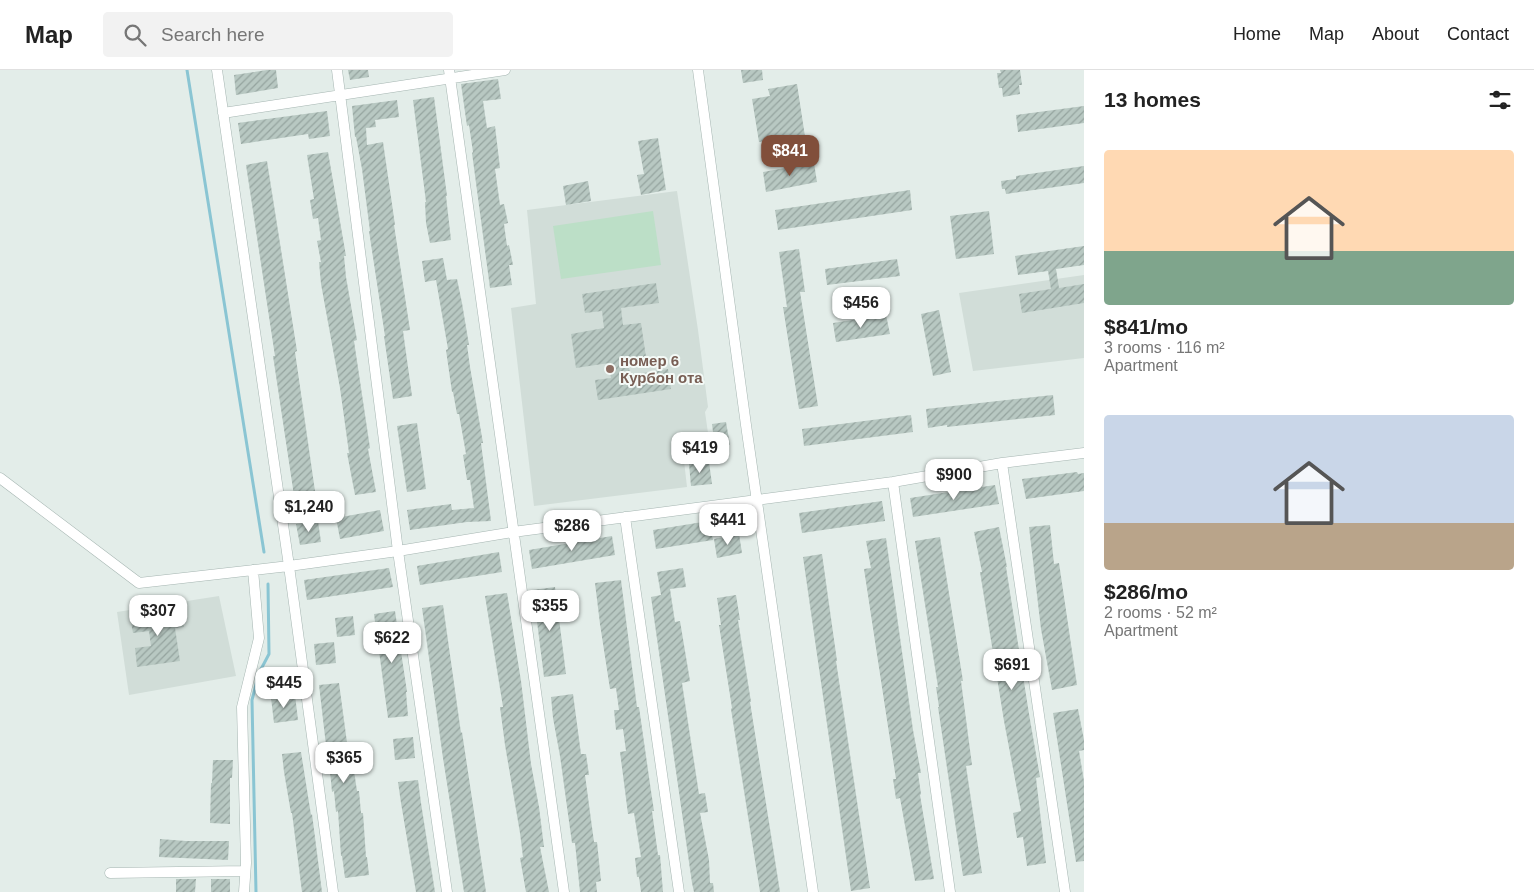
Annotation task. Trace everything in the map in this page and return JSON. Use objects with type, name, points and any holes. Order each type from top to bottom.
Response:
[{"type":"street","points":[[217,70],[289,566],[333,892]]},
{"type":"street","points":[[337,70],[398,551],[447,892]]},
{"type":"street","points":[[223,113],[340,95],[450,75],[505,70]]},
{"type":"street","points":[[698,70],[813,892]]},
{"type":"street","points":[[450,75],[564,892]]},
{"type":"street","points":[[0,478],[139,583],[289,566],[398,551],[513,532],[893,482],[1002,463],[1084,452]]},
{"type":"street","points":[[1002,463],[1065,892]]},
{"type":"street","points":[[893,482],[950,892]]},
{"type":"street","points":[[625,517],[679,892]]},
{"type":"street","points":[[244,892],[242,708],[259,638],[253,570]]},
{"type":"street","points":[[110,873],[245,871]]},
{"type":"shaded area","name":"номер 6 Курбон ота","points":[[677,191],[708,407],[705,412],[710,447],[683,452],[687,487],[534,506],[511,308],[536,304],[527,210]]},
{"type":"shaded area","points":[[1084,275],[1084,358],[973,371],[959,293]]},
{"type":"shaded area","points":[[219,596],[236,676],[129,695],[117,612]]},
{"type":"green space","points":[[653,211],[661,265],[561,279],[553,226]]},
{"type":"building","points":[[276,70],[278,88],[236,95],[234,75]]},
{"type":"building","points":[[348,70],[368,70],[369,77],[350,80]]},
{"type":"building","points":[[741,70],[762,70],[763,80],[743,83]]},
{"type":"building","points":[[1000,70],[1020,70],[1022,85],[1019,85],[1020,94],[1003,97],[1002,88],[999,88],[997,73],[1001,73]]},
{"type":"building","points":[[498,79],[501,99],[483,101],[487,128],[495,126],[500,168],[495,169],[500,205],[504,204],[508,223],[504,224],[507,246],[509,245],[513,265],[509,265],[512,285],[490,288],[473,152],[461,84]]},
{"type":"building","points":[[797,84],[806,143],[779,147],[778,139],[759,142],[752,99],[770,96],[768,89]]},
{"type":"building","points":[[434,97],[451,240],[430,243],[426,223],[426,202],[413,100]]},
{"type":"building","points":[[397,100],[399,117],[375,120],[376,127],[366,128],[367,145],[383,142],[410,330],[403,331],[412,396],[393,399],[352,106]]},
{"type":"building","points":[[1084,106],[1084,123],[1018,132],[1016,115]]},
{"type":"building","points":[[327,111],[330,136],[309,139],[308,134],[241,144],[238,123]]},
{"type":"building","points":[[658,138],[666,190],[641,195],[637,175],[644,174],[638,141]]},
{"type":"building","points":[[328,152],[346,256],[344,256],[346,277],[357,340],[354,341],[370,448],[368,449],[376,492],[355,495],[347,453],[349,453],[340,388],[321,284],[319,262],[321,262],[317,241],[321,240],[318,218],[313,219],[310,200],[314,199],[307,155]]},
{"type":"building","points":[[267,161],[297,351],[295,352],[316,498],[295,502],[246,165]]},
{"type":"building","points":[[814,163],[817,182],[766,192],[763,172]]},
{"type":"building","points":[[1084,166],[1084,183],[1006,194],[1005,189],[1002,189],[1001,181],[1016,179],[1016,176]]},
{"type":"building","points":[[588,181],[591,201],[566,205],[563,186]]},
{"type":"building","points":[[910,190],[912,210],[778,230],[775,210]]},
{"type":"building","points":[[989,211],[994,254],[956,259],[950,216]]},
{"type":"building","points":[[1084,246],[1084,265],[1056,269],[1059,288],[1084,284],[1084,303],[1022,313],[1019,294],[1051,289],[1048,271],[1018,275],[1015,256]]},
{"type":"building","points":[[799,249],[805,292],[800,292],[818,406],[799,409],[783,307],[787,307],[779,252]]},
{"type":"building","points":[[443,258],[447,280],[457,279],[462,303],[469,345],[467,345],[470,367],[483,443],[481,443],[491,521],[467,522],[410,530],[407,510],[451,504],[452,510],[474,508],[470,480],[467,480],[463,455],[466,454],[459,414],[457,414],[452,392],[446,350],[448,349],[436,280],[425,282],[422,261]]},
{"type":"building","points":[[897,259],[900,276],[827,285],[825,269]]},
{"type":"building","points":[[656,283],[659,303],[621,308],[623,325],[641,323],[646,357],[628,360],[630,375],[668,369],[671,389],[598,400],[595,380],[611,378],[609,363],[576,368],[571,334],[604,328],[602,311],[585,313],[582,294]]},
{"type":"building","points":[[939,310],[951,372],[933,376],[921,314]]},
{"type":"building","points":[[886,315],[890,334],[836,342],[833,323]]},
{"type":"building","points":[[1053,395],[1055,415],[928,428],[926,409]]},
{"type":"building","points":[[911,415],[913,432],[804,446],[802,429]]},
{"type":"building","points":[[726,422],[730,445],[715,448],[712,424]]},
{"type":"building","points":[[417,423],[426,489],[407,492],[397,426]]},
{"type":"building","points":[[709,462],[712,484],[691,486],[689,464]]},
{"type":"building","points":[[1077,472],[1078,474],[1084,473],[1084,491],[1026,499],[1022,479]]},
{"type":"building","points":[[995,485],[999,504],[913,517],[910,498]]},
{"type":"building","points":[[882,501],[885,521],[802,533],[799,513]]},
{"type":"building","points":[[380,510],[384,531],[340,539],[336,518]]},
{"type":"building","points":[[318,521],[321,542],[300,545],[296,524]]},
{"type":"building","points":[[709,521],[713,540],[656,549],[653,530]]},
{"type":"building","points":[[1050,525],[1054,564],[1059,563],[1077,685],[1052,690],[1041,629],[1029,527]]},
{"type":"building","points":[[999,527],[1040,777],[1036,778],[1046,863],[1027,866],[1023,837],[1017,838],[1013,813],[1021,811],[1004,721],[980,572],[982,572],[974,532]]},
{"type":"building","points":[[739,534],[742,553],[717,558],[714,539]]},
{"type":"building","points":[[612,536],[615,555],[532,569],[529,550]]},
{"type":"building","points":[[940,537],[963,681],[961,681],[972,765],[966,766],[982,873],[963,876],[938,707],[936,687],[938,687],[915,541]]},
{"type":"building","points":[[886,538],[913,730],[921,773],[918,773],[920,795],[934,879],[915,881],[900,798],[896,799],[893,779],[896,779],[864,569],[871,568],[866,541]]},
{"type":"building","points":[[499,552],[502,572],[420,585],[417,566]]},
{"type":"building","points":[[822,554],[870,888],[851,891],[803,557]]},
{"type":"building","points":[[389,568],[393,587],[307,600],[304,580]]},
{"type":"building","points":[[683,568],[686,587],[670,589],[675,622],[680,621],[690,681],[682,683],[699,794],[705,793],[708,812],[700,813],[709,860],[710,883],[713,883],[714,892],[694,892],[692,883],[651,597],[661,595],[657,572]]},
{"type":"building","points":[[621,580],[637,707],[639,707],[654,811],[652,811],[658,855],[660,855],[663,892],[641,892],[639,877],[637,877],[635,858],[641,857],[634,813],[628,814],[620,752],[626,751],[623,729],[616,730],[614,710],[619,710],[616,688],[610,689],[600,624],[595,583]]},
{"type":"building","points":[[555,587],[566,674],[544,677],[533,590]]},
{"type":"building","points":[[507,593],[521,681],[531,764],[539,807],[544,847],[540,847],[549,892],[526,892],[520,858],[523,857],[520,833],[505,745],[500,707],[503,707],[485,596]]},
{"type":"building","points":[[736,595],[750,702],[780,892],[760,892],[731,709],[717,598]]},
{"type":"building","points":[[443,605],[486,892],[464,892],[443,758],[422,608]]},
{"type":"building","points":[[181,609],[184,627],[175,628],[180,661],[137,667],[135,648],[151,646],[149,631],[133,633],[130,616]]},
{"type":"building","points":[[395,611],[407,692],[408,716],[388,718],[374,614]]},
{"type":"building","points":[[353,616],[355,635],[337,637],[335,618]]},
{"type":"building","points":[[334,642],[336,663],[316,665],[314,644]]},
{"type":"building","points":[[339,683],[348,750],[351,750],[361,813],[363,813],[369,875],[345,878],[341,856],[338,811],[336,812],[334,791],[332,792],[319,685]]},
{"type":"building","points":[[573,694],[581,754],[586,754],[589,775],[585,775],[594,842],[597,842],[601,881],[596,882],[597,892],[580,892],[575,843],[572,843],[553,718],[551,697]]},
{"type":"building","points":[[295,695],[298,720],[274,723],[271,698]]},
{"type":"building","points":[[1078,709],[1084,740],[1084,750],[1079,751],[1084,781],[1084,861],[1076,862],[1053,713]]},
{"type":"building","points":[[413,737],[415,758],[395,760],[393,739]]},
{"type":"building","points":[[301,752],[312,814],[322,892],[302,892],[292,813],[284,772],[282,754]]},
{"type":"building","points":[[213,760],[233,760],[232,778],[230,778],[230,824],[210,823]]},
{"type":"building","points":[[418,780],[435,892],[416,892],[401,803],[398,782]]},
{"type":"building","points":[[160,839],[229,841],[228,860],[159,857]]},
{"type":"building","points":[[176,879],[196,879],[195,892],[176,892]]},
{"type":"building","points":[[211,879],[230,879],[230,892],[211,892]]},
{"type":"waterway","points":[[187,70],[264,552]]},
{"type":"waterway","points":[[256,892],[252,700],[259,673],[269,654],[268,584]]},
{"type":"place","name":"номер 6 Курбон ота","points":[[610,369]]}]
